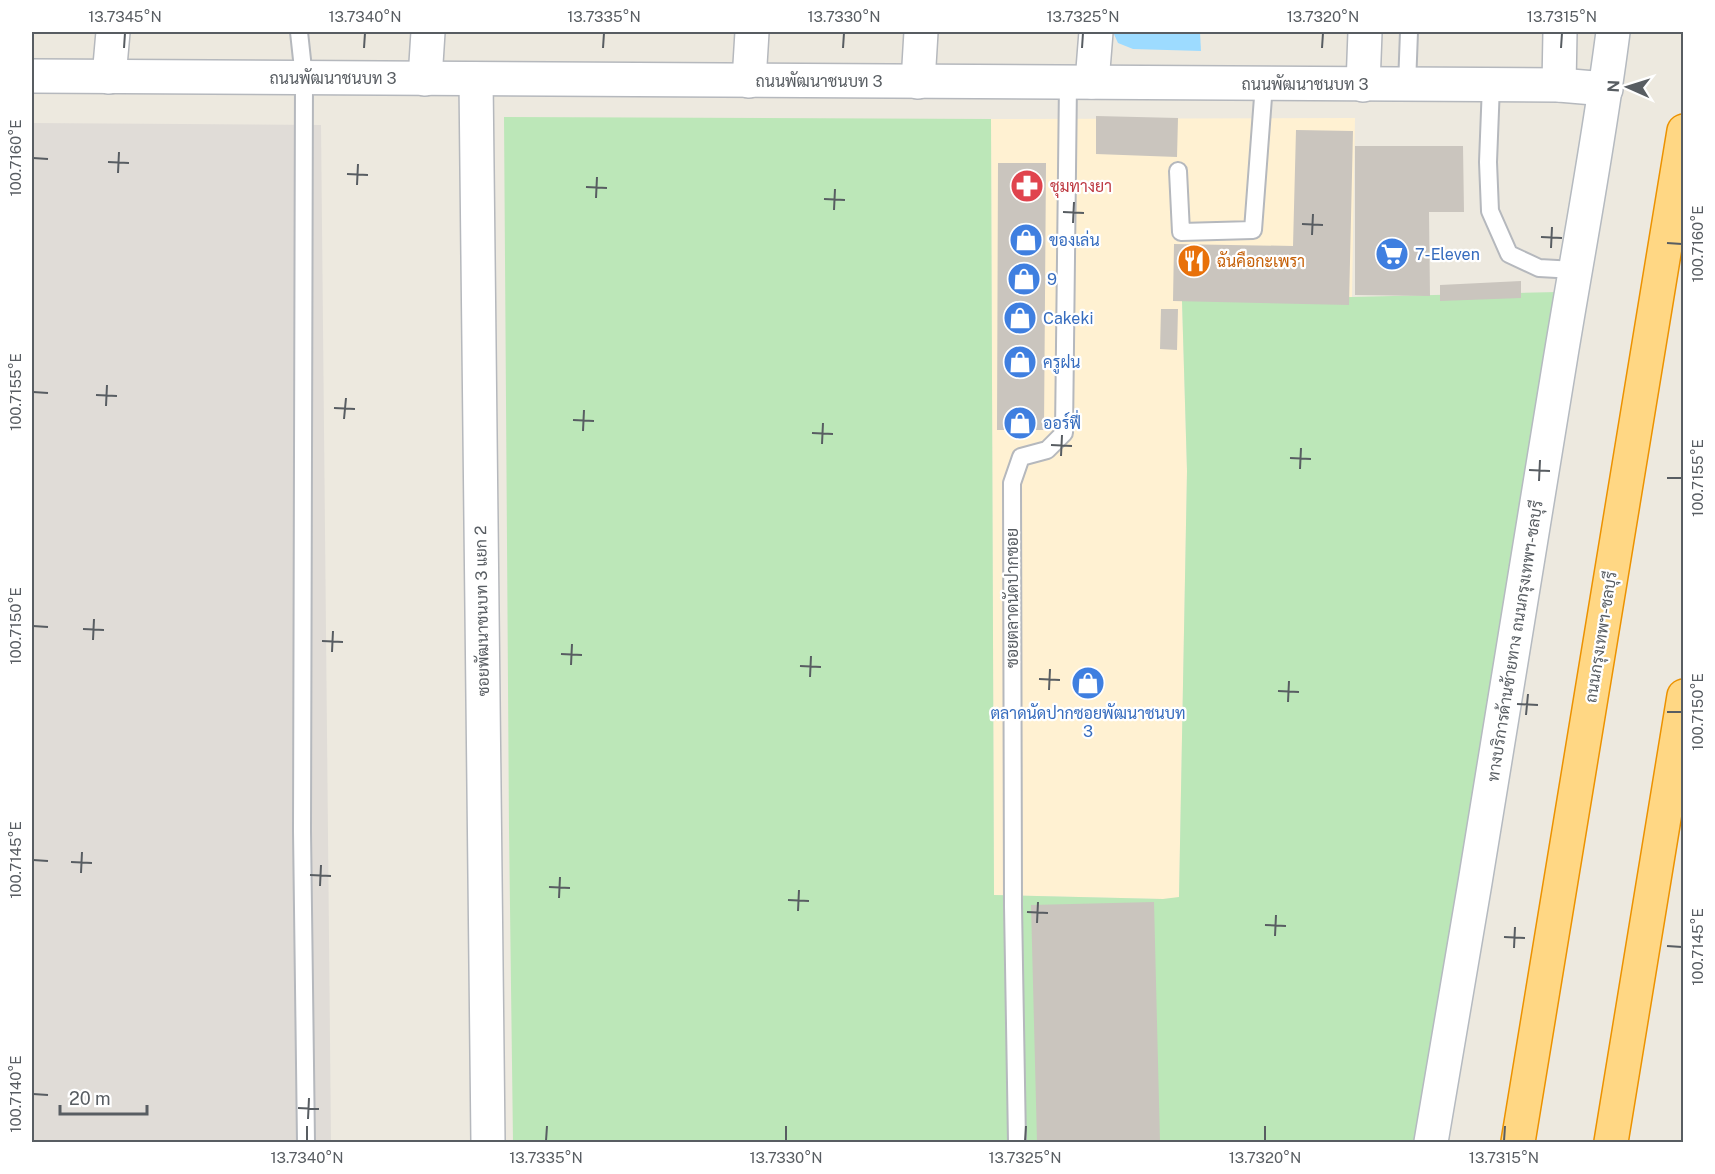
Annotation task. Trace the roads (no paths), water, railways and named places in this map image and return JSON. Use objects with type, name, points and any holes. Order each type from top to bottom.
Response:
[{"type":"highway","name":"ถนนกรุงเทพฯ-ชลบุรี","points":[[1518,1143],[1683,131]]},
{"type":"highway","points":[[1611,1143],[1683,696]]},
{"type":"street","points":[[109,77],[113,32]]},
{"type":"street","points":[[425,79],[429,32]]},
{"type":"street","points":[[749,81],[752,32]]},
{"type":"street","points":[[918,82],[921,32]]},
{"type":"street","points":[[1080,82],[1096,32]]},
{"type":"street","points":[[1363,85],[1365,32]]},
{"type":"street","points":[[1559,86],[1560,32]]},
{"type":"street","name":"ทางบริการด้านซ้ายทาง ถนนกรุงเทพฯ-ชลบุรี","points":[[1431,1143],[1498,749],[1606,89],[1613,32]]},
{"type":"street","name":"ถนนพัฒนาชนบท 3","points":[[32,76],[1491,85],[1606,89]]},
{"type":"street","name":"ซอยพัฒนาชนบท 3 แยก 2","points":[[476,79],[488,1143]]},
{"type":"lane","points":[[299,32],[304,78],[302,831],[306,1143]]},
{"type":"lane","points":[[1407,85],[1409,32]]},
{"type":"lane","name":"ซอยตลาดนัดปากซอย","points":[[1017,1143],[1013,906],[1012,483],[1021,457],[1047,450],[1064,433],[1080,82]]},
{"type":"lane","points":[[1178,171],[1182,232],[1253,230],[1264,84]]},
{"type":"lane","points":[[1491,85],[1488,162],[1490,211],[1509,254],[1539,268],[1575,270]]},
{"type":"water","points":[[1113,32],[1200,32],[1201,51],[1133,49],[1118,43]]},
{"type":"place","name":"ชุมทางยา","points":[[1027,186]]},
{"type":"place","name":"ของเล่น","points":[[1026,240]]},
{"type":"place","name":"7-Eleven","points":[[1392,254]]},
{"type":"place","name":"ฉันคือกะเพรา","points":[[1194,261]]},
{"type":"place","name":"9","points":[[1024,279]]},
{"type":"place","name":"Cakeki","points":[[1020,318]]},
{"type":"place","name":"ครูฝน","points":[[1020,362]]},
{"type":"place","name":"ออร์ฟี่","points":[[1020,423]]},
{"type":"place","name":"ตลาดนัดปากซอยพัฒนาชนบท 3","points":[[1088,683]]}]
